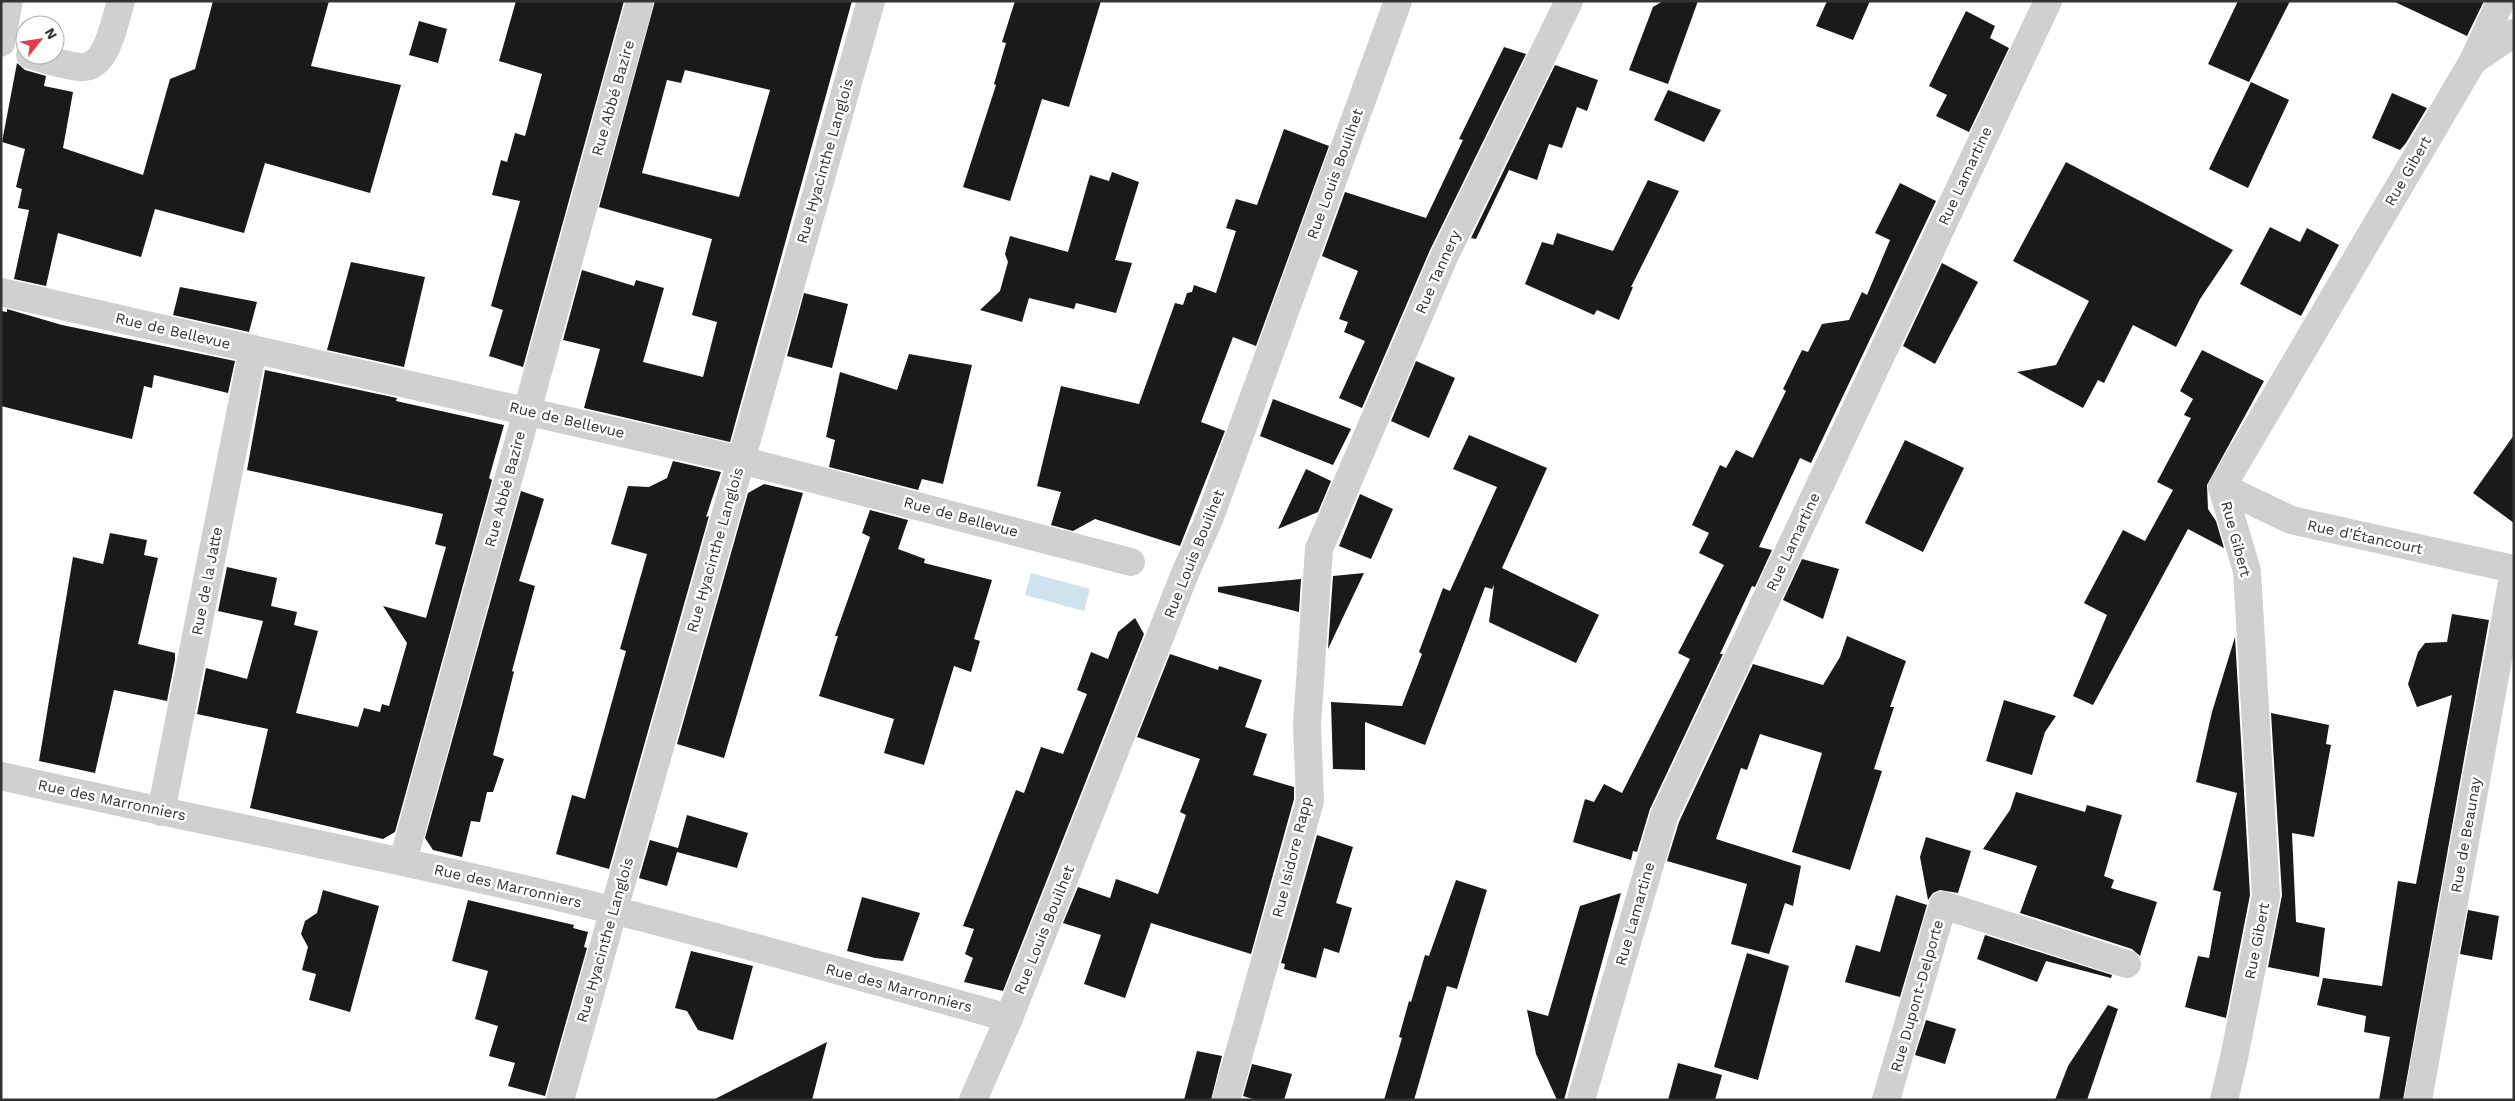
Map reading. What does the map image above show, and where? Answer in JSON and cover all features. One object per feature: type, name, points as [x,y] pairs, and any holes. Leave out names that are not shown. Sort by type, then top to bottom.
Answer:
[{"type":"street","points":[[1,43],[9,1]]},
{"type":"street","points":[[65,63],[80,67],[95,62],[105,53],[120,1]]},
{"type":"street","name":"Rue Abbé Bazire","points":[[403,861],[640,1]]},
{"type":"street","name":"Rue Hyacinthe Langlois","points":[[560,1100],[871,1]]},
{"type":"street","name":"Rue Louis Bouilhet","points":[[972,1100],[1009,1018],[1186,571],[1210,517],[1398,1]]},
{"type":"street","name":"Rue Tannery","points":[[1319,549],[1444,257],[1569,1]]},
{"type":"street","name":"Rue Lamartine","points":[[1582,1100],[1664,816],[2048,1]]},
{"type":"street","points":[[2473,61],[2501,1]]},
{"type":"street","name":"Rue Gibert","points":[[2224,1100],[2266,896],[2247,572],[2222,487],[2473,61],[2514,33]]},
{"type":"street","points":[[1,48],[15,52]]},
{"type":"street","name":"Rue de Bellevue","points":[[1,292],[741,460],[1130,562]]},
{"type":"street","name":"Rue de la Jatte","points":[[160,812],[253,349]]},
{"type":"street","name":"Rue d'Étancourt","points":[[2222,487],[2291,520],[2514,570]]},
{"type":"street","name":"Rue Isidore Rapp","points":[[1226,1100],[1310,801],[1307,725],[1319,549]]},
{"type":"street","name":"Rue de Beaunay","points":[[2418,1100],[2514,570]]},
{"type":"street","name":"Rue des Marronniers","points":[[1,776],[160,812],[403,861],[613,910],[1009,1018]]},
{"type":"street","name":"Rue Dupont-Delporte","points":[[1886,1100],[1943,905],[2127,964]]},
{"type":"water","points":[[1031,573],[1090,589],[1084,611],[1025,595]]},
{"type":"building","points":[[213,1],[329,1],[311,66],[401,85],[370,193],[265,163],[244,233],[155,209],[141,257],[58,233],[46,286],[14,279],[29,210],[18,208],[22,189],[16,187],[25,149],[2,142],[17,65],[25,70],[46,76],[44,86],[73,92],[63,148],[143,175],[170,79],[195,69]]},
{"type":"building","points":[[516,1],[624,1],[523,367],[489,356],[503,310],[491,306],[520,201],[492,195],[501,160],[507,162],[515,133],[525,136],[542,74],[499,61]]},
{"type":"building","points":[[655,1],[852,1],[730,442],[584,408],[600,349],[563,340],[582,270],[634,286],[636,280],[664,288],[643,362],[703,377],[717,322],[692,315],[712,239],[599,207]],"holes":[[[685,70],[770,90],[739,197],[642,173],[667,80],[681,83]]]},
{"type":"building","points":[[1015,1],[1101,1],[1069,107],[1042,99],[1010,201],[963,187],[996,85],[994,84],[1006,43],[1002,42]]},
{"type":"building","points":[[1663,1],[1698,1],[1668,84],[1629,70],[1653,7]]},
{"type":"building","points":[[1827,1],[1870,1],[1853,40],[1816,26]]},
{"type":"building","points":[[2238,1],[2290,1],[2249,82],[2208,64]]},
{"type":"building","points":[[2393,1],[2484,1],[2467,36]]},
{"type":"building","points":[[1966,11],[1995,26],[1990,38],[2009,48],[1969,132],[1936,116],[1947,95],[1929,86]]},
{"type":"building","points":[[419,21],[447,29],[438,63],[409,55]]},
{"type":"building","points":[[1504,47],[1526,54],[1430,250],[1362,408],[1339,398],[1365,341],[1344,332],[1348,322],[1339,319],[1358,271],[1322,256],[1345,192],[1426,218],[1463,140],[1459,139]]},
{"type":"building","points":[[1555,65],[1598,80],[1587,111],[1577,107],[1562,148],[1549,144],[1537,180],[1509,170],[1476,239],[1471,238]]},
{"type":"building","points":[[2251,82],[2289,100],[2248,188],[2209,169]]},
{"type":"building","points":[[1668,90],[1721,110],[1704,142],[1654,120]]},
{"type":"building","points":[[2392,93],[2427,108],[2400,150],[2372,138]]},
{"type":"building","points":[[1284,129],[1329,146],[1256,346],[1233,337],[1201,422],[1225,431],[1180,546],[1095,519],[1073,531],[1051,525],[1061,492],[1037,486],[1061,386],[1139,404],[1175,303],[1183,305],[1187,293],[1192,292],[1194,285],[1216,293],[1236,231],[1226,228],[1236,199],[1257,205]]},
{"type":"building","points":[[2066,162],[2233,250],[2200,299],[2176,347],[2133,325],[2104,383],[2098,380],[2083,408],[2017,372],[2056,365],[2089,301],[2013,261]]},
{"type":"building","points":[[1112,172],[1139,182],[1115,260],[1132,263],[1116,313],[1076,303],[1074,309],[1029,298],[1022,322],[980,310],[1000,291],[1008,262],[1005,254],[1010,236],[1068,252],[1090,175],[1109,181]]},
{"type":"building","points":[[1648,180],[1679,191],[1631,287],[1633,287],[1619,320],[1597,310],[1594,315],[1525,284],[1542,242],[1553,245],[1557,233],[1613,251]]},
{"type":"building","points":[[1900,183],[1936,201],[1811,463],[1800,458],[1759,547],[1772,550],[1755,587],[1752,586],[1720,654],[1723,654],[1650,809],[1637,852],[1633,851],[1631,860],[1573,842],[1585,799],[1594,802],[1604,784],[1622,793],[1690,659],[1678,653],[1724,565],[1699,553],[1709,533],[1692,525],[1720,465],[1726,468],[1736,450],[1753,458],[1786,391],[1783,389],[1802,350],[1808,352],[1822,324],[1849,320],[1862,292],[1867,295],[1890,240],[1875,233]]},
{"type":"building","points":[[2270,227],[2300,242],[2307,228],[2339,245],[2301,316],[2240,284]]},
{"type":"building","points":[[351,262],[425,277],[404,367],[327,350]]},
{"type":"building","points":[[1942,263],[1978,282],[1935,364],[1903,346]]},
{"type":"building","points":[[180,287],[257,302],[249,332],[173,315]]},
{"type":"building","points":[[804,293],[848,304],[832,368],[787,356]]},
{"type":"building","points":[[7,309],[62,325],[235,361],[228,393],[154,375],[152,388],[144,386],[132,439],[1,406],[1,311],[7,312]]},
{"type":"building","points":[[2202,350],[2264,381],[2207,485],[2208,509],[2216,521],[2224,548],[2188,529],[2093,705],[2073,696],[2107,615],[2084,603],[2123,530],[2145,541],[2173,490],[2157,482],[2191,418],[2184,415],[2193,399],[2180,391]]},
{"type":"building","points":[[909,354],[972,365],[943,484],[922,479],[918,490],[829,467],[835,440],[826,437],[840,372],[897,390]]},
{"type":"building","points":[[1416,361],[1455,378],[1429,438],[1391,421]]},
{"type":"building","points":[[265,370],[397,398],[396,401],[504,425],[489,478],[492,480],[395,832],[383,839],[250,808],[268,729],[197,714],[206,668],[247,679],[263,621],[218,611],[227,567],[277,578],[271,606],[297,612],[294,625],[318,631],[296,713],[358,727],[364,708],[380,712],[382,704],[389,706],[407,643],[383,606],[426,618],[446,547],[435,544],[443,514],[247,470]]},
{"type":"building","points":[[1273,399],[1351,429],[1333,465],[1260,436]]},
{"type":"building","points":[[1469,435],[1547,468],[1502,568],[1599,615],[1576,663],[1489,622],[1494,585],[1492,589],[1485,587],[1425,745],[1365,722],[1365,770],[1333,769],[1331,702],[1402,706],[1422,654],[1419,652],[1443,588],[1450,591],[1497,487],[1453,469]]},
{"type":"building","points":[[2514,435],[2514,523],[2473,493]]},
{"type":"building","points":[[1905,440],[1964,468],[1923,552],[1865,523]]},
{"type":"building","points":[[673,461],[721,472],[706,517],[709,516],[609,869],[556,854],[572,795],[585,799],[626,651],[620,649],[647,554],[611,544],[628,486],[649,487],[667,478]]},
{"type":"building","points":[[1306,469],[1331,481],[1318,512],[1278,529]]},
{"type":"building","points":[[764,484],[803,493],[724,758],[677,744],[748,493]]},
{"type":"building","points":[[521,491],[544,499],[519,581],[535,586],[512,671],[514,672],[493,755],[504,759],[493,792],[487,792],[480,822],[471,821],[462,857],[433,850],[425,838]]},
{"type":"building","points":[[1360,494],[1393,509],[1371,559],[1339,546]]},
{"type":"building","points":[[870,510],[908,520],[898,549],[925,559],[924,563],[992,580],[974,639],[980,641],[971,672],[954,666],[924,765],[884,753],[894,719],[819,696],[838,636],[835,636],[870,537],[862,533]]},
{"type":"building","points":[[110,533],[147,540],[144,555],[158,558],[138,644],[175,653],[175,660],[167,701],[114,690],[95,773],[39,761],[73,557],[103,564]]},
{"type":"building","points":[[1802,559],[1839,569],[1823,619],[1783,600]]},
{"type":"building","points":[[1364,573],[1328,649],[1333,576]]},
{"type":"building","points":[[1301,579],[1299,612],[1218,592],[1218,587]]},
{"type":"building","points":[[2452,614],[2489,620],[2403,1100],[2379,1100],[2390,1037],[2364,1032],[2366,1016],[2317,1005],[2323,978],[2382,986],[2398,881],[2416,884],[2452,695],[2417,707],[2408,684],[2418,652],[2425,643],[2447,642]]},
{"type":"building","points":[[1135,618],[1144,634],[1003,991],[964,982],[973,958],[965,954],[974,929],[963,926],[1016,790],[1024,793],[1041,747],[1063,754],[1087,694],[1077,690],[1091,652],[1108,659],[1118,632]]},
{"type":"building","points":[[1847,636],[1906,661],[1890,707],[1894,707],[1874,769],[1882,771],[1850,870],[1792,852],[1822,753],[1760,734],[1747,770],[1741,768],[1716,839],[1801,866],[1793,906],[1785,903],[1769,954],[1731,944],[1747,884],[1667,861],[1679,822],[1753,664],[1823,685],[1840,657]]},
{"type":"building","points":[[2235,637],[2250,895],[2226,1018],[2185,1007],[2198,956],[2209,958],[2221,892],[2213,890],[2237,793],[2196,782],[2212,712]]},
{"type":"building","points":[[1170,654],[1218,670],[1219,666],[1262,680],[1245,727],[1267,734],[1253,775],[1294,787],[1294,799],[1251,954],[1151,923],[1125,998],[1084,984],[1101,935],[1063,923],[1078,887],[1110,898],[1116,879],[1158,894],[1186,815],[1180,812],[1200,759],[1137,737]]},
{"type":"building","points":[[2004,700],[2056,716],[2045,732],[2032,775],[1986,761]]},
{"type":"building","points":[[2271,713],[2329,725],[2326,744],[2331,745],[2314,837],[2292,833],[2296,922],[2325,928],[2319,977],[2268,967],[2282,895]]},
{"type":"building","points":[[2016,792],[2085,812],[2087,805],[2122,815],[2104,876],[2114,880],[2111,888],[2157,902],[2140,956],[2132,949],[2020,913],[2037,866],[1983,849],[2010,810]]},
{"type":"building","points":[[687,815],[748,833],[737,868],[677,852],[667,886],[639,878],[650,840],[678,848]]},
{"type":"building","points":[[1317,835],[1353,847],[1336,903],[1352,908],[1339,953],[1324,948],[1316,978],[1284,969],[1285,964],[1281,963]]},
{"type":"building","points":[[1926,837],[1971,851],[1958,893],[1940,890],[1933,893],[1928,900],[1920,857]]},
{"type":"building","points":[[1456,880],[1487,890],[1457,989],[1447,986],[1414,1100],[1384,1100],[1402,1038],[1399,1037],[1409,1001],[1411,1002],[1425,955],[1429,956]]},
{"type":"building","points":[[323,890],[379,906],[350,1012],[309,1000],[316,974],[302,970],[308,947],[301,934],[305,921],[317,913]]},
{"type":"building","points":[[1621,893],[1564,1100],[1557,1100],[1536,1054],[1527,1010],[1548,1016],[1580,906]]},
{"type":"building","points":[[1896,895],[1927,905],[1900,997],[1845,982],[1856,945],[1880,952]]},
{"type":"building","points":[[862,897],[920,913],[903,961],[875,958],[847,951]]},
{"type":"building","points":[[468,900],[574,925],[573,928],[588,932],[584,947],[587,948],[545,1096],[508,1086],[515,1063],[489,1056],[498,1026],[475,1019],[488,971],[452,961]]},
{"type":"building","points":[[2468,910],[2499,916],[2492,960],[2460,954]]},
{"type":"building","points":[[1985,935],[2112,975],[2111,978],[2046,961],[2037,982],[1977,959]]},
{"type":"building","points":[[691,951],[753,966],[733,1040],[698,1030],[687,1011],[675,1008]]},
{"type":"building","points":[[1747,953],[1789,966],[1758,1080],[1714,1067]]},
{"type":"building","points":[[2108,1005],[2118,1009],[2087,1100],[2055,1100],[2068,1066]]},
{"type":"building","points":[[1926,1020],[1956,1029],[1945,1064],[1915,1055]]},
{"type":"building","points":[[827,1042],[812,1100],[713,1100]]},
{"type":"building","points":[[1197,1051],[1222,1056],[1211,1100],[1184,1100]]},
{"type":"building","points":[[1678,1063],[1722,1075],[1715,1100],[1668,1100]]},
{"type":"building","points":[[1252,1064],[1292,1074],[1284,1100],[1256,1100],[1243,1096]]}]
